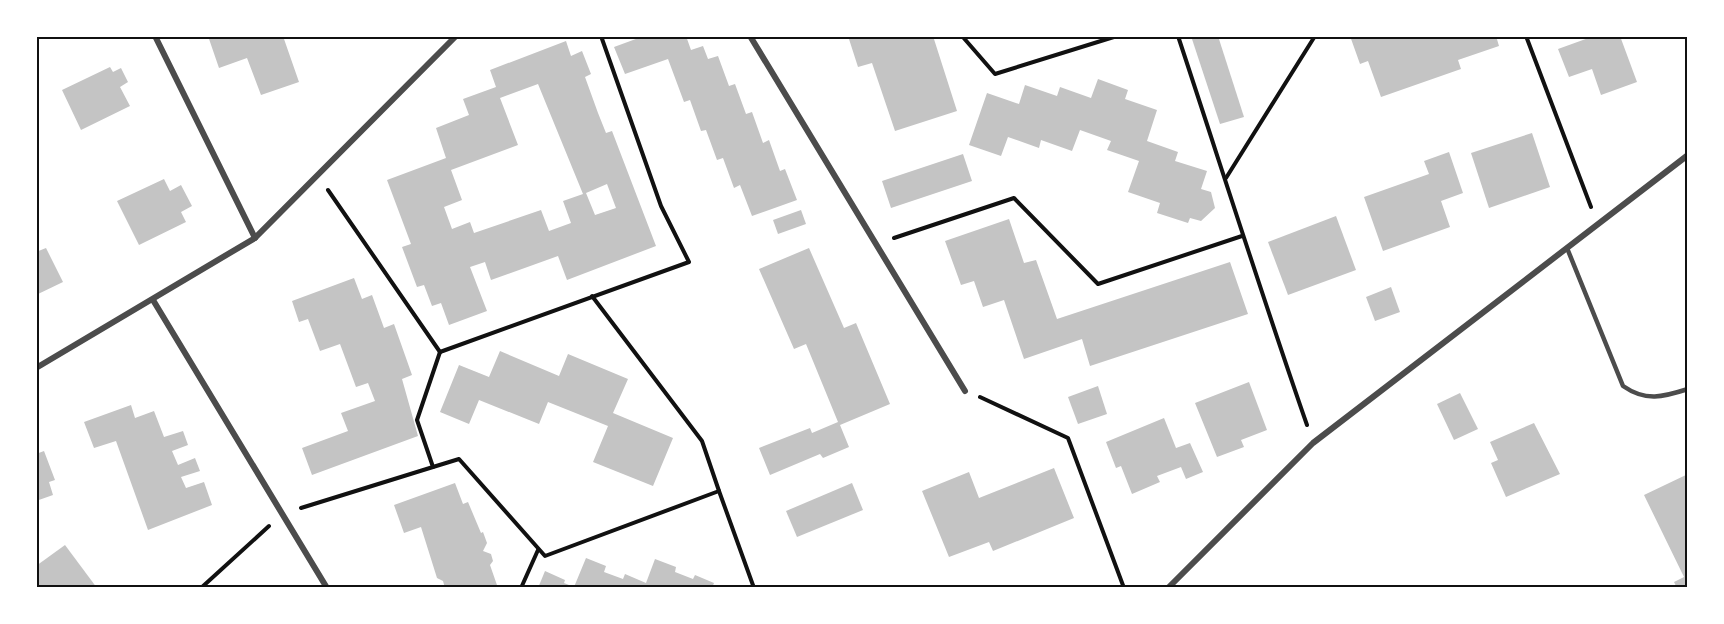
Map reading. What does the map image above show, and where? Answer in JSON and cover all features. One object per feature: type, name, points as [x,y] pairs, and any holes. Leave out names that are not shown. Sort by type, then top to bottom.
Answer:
[{"type":"street","points":[[155,36],[255,237]]},
{"type":"street","points":[[36,368],[255,237],[456,36]]},
{"type":"street","points":[[750,36],[965,391]]},
{"type":"street","points":[[1168,588],[1313,443],[1688,155]]},
{"type":"street","points":[[153,300],[284,513],[327,588]]},
{"type":"lane","points":[[1567,248],[1623,386],[1636,395],[1658,399],[1688,389]]},
{"type":"path","points":[[440,352],[689,262],[661,206],[601,36]]},
{"type":"path","points":[[962,36],[995,74],[1117,36]]},
{"type":"path","points":[[1178,36],[1226,178],[1242,236],[1313,443]]},
{"type":"path","points":[[1226,178],[1315,36]]},
{"type":"path","points":[[1526,36],[1598,224]]},
{"type":"path","points":[[318,175],[440,352]]},
{"type":"path","points":[[876,244],[1014,198],[1098,284],[1242,236]]},
{"type":"path","points":[[592,296],[702,441],[754,588]]},
{"type":"path","points":[[433,467],[417,420],[440,352]]},
{"type":"path","points":[[965,391],[1068,438],[1124,588]]},
{"type":"path","points":[[201,588],[284,513],[459,459],[545,556],[719,491]]},
{"type":"path","points":[[521,588],[538,550]]},
{"type":"building","points":[[208,36],[290,36],[284,39],[299,82],[261,95],[247,58],[219,68]]},
{"type":"building","points":[[644,36],[686,36],[691,50],[703,46],[708,59],[718,56],[729,86],[735,84],[746,114],[752,112],[763,143],[769,140],[780,171],[785,169],[797,200],[752,216],[740,185],[734,188],[723,158],[717,160],[706,130],[701,131],[690,100],[684,102],[668,59],[625,74],[614,47]]},
{"type":"building","points":[[848,36],[933,36],[957,111],[895,131],[872,63],[858,67]]},
{"type":"building","points":[[1191,36],[1218,36],[1244,117],[1220,124]]},
{"type":"building","points":[[1350,36],[1496,36],[1499,46],[1458,60],[1461,69],[1381,97],[1368,61],[1360,64]]},
{"type":"building","points":[[1594,36],[1620,36],[1637,82],[1601,95],[1592,69],[1569,77],[1558,49]]},
{"type":"building","points":[[566,41],[571,56],[582,51],[591,74],[585,77],[598,113],[606,133],[612,131],[656,246],[567,280],[558,256],[491,280],[485,262],[470,267],[487,311],[449,325],[441,303],[432,306],[424,285],[417,287],[402,247],[411,244],[387,180],[446,158],[436,128],[469,115],[463,99],[496,87],[490,70]],"holes":[[[538,84],[583,194],[563,201],[571,223],[549,231],[541,210],[474,233],[470,222],[452,229],[444,207],[462,200],[451,170],[518,145],[500,98]],[[607,184],[616,208],[595,215],[586,193]]]},
{"type":"building","points":[[110,67],[113,72],[121,68],[128,82],[120,87],[130,106],[81,130],[62,90]]},
{"type":"building","points":[[1098,79],[1128,90],[1125,99],[1157,110],[1147,141],[1178,152],[1175,161],[1207,171],[1201,189],[1211,192],[1215,208],[1201,221],[1190,218],[1188,223],[1157,213],[1160,203],[1128,192],[1139,161],[1107,150],[1111,141],[1080,130],[1072,151],[1041,140],[1039,148],[1008,137],[1001,156],[969,145],[987,93],[1019,104],[1025,85],[1057,96],[1060,87],[1091,98]]},
{"type":"building","points":[[1532,133],[1550,187],[1489,208],[1471,153]]},
{"type":"building","points":[[1449,152],[1463,193],[1441,201],[1450,227],[1383,251],[1364,197],[1429,174],[1424,161]]},
{"type":"building","points":[[963,154],[972,181],[891,208],[882,181]]},
{"type":"building","points":[[164,179],[170,191],[181,185],[192,206],[181,212],[186,222],[139,245],[117,201]]},
{"type":"building","points":[[801,210],[806,224],[778,234],[773,220]]},
{"type":"building","points":[[1336,216],[1356,270],[1288,295],[1268,242]]},
{"type":"building","points":[[1009,219],[1024,263],[1036,260],[1057,319],[1230,262],[1248,314],[1090,366],[1082,339],[1024,359],[1004,300],[983,307],[974,281],[961,285],[945,241]]},
{"type":"building","points":[[46,248],[63,282],[36,295],[36,252]]},
{"type":"building","points":[[809,248],[844,328],[856,323],[890,404],[840,425],[849,447],[823,458],[820,454],[770,475],[759,448],[810,428],[812,433],[838,422],[806,344],[794,349],[759,269]]},
{"type":"building","points":[[354,278],[362,299],[372,295],[384,328],[394,324],[412,375],[402,379],[418,436],[312,475],[302,448],[348,431],[341,413],[375,401],[368,383],[356,387],[340,344],[320,351],[308,319],[299,322],[292,301]]},
{"type":"building","points":[[1391,287],[1400,312],[1375,321],[1366,297]]},
{"type":"building","points":[[500,351],[559,376],[568,354],[628,379],[613,413],[673,438],[653,486],[593,462],[608,426],[548,402],[539,424],[479,400],[469,424],[440,412],[459,365],[489,377]]},
{"type":"building","points":[[1249,382],[1267,430],[1241,440],[1244,447],[1217,457],[1195,403]]},
{"type":"building","points":[[1098,386],[1107,414],[1078,424],[1068,397]]},
{"type":"building","points":[[1460,393],[1478,429],[1454,440],[1437,404]]},
{"type":"building","points":[[131,405],[135,418],[154,411],[164,437],[183,431],[188,445],[172,451],[178,465],[195,458],[200,471],[181,477],[186,488],[204,482],[212,505],[148,530],[116,441],[94,448],[84,422]]},
{"type":"building","points":[[1164,418],[1176,448],[1190,443],[1203,472],[1186,479],[1181,467],[1157,476],[1160,482],[1132,494],[1121,466],[1116,468],[1106,442]]},
{"type":"building","points":[[1534,423],[1560,474],[1506,497],[1491,463],[1498,460],[1490,442]]},
{"type":"building","points":[[44,451],[55,480],[49,482],[53,495],[36,501],[36,454]]},
{"type":"building","points":[[1054,468],[1074,518],[993,551],[989,542],[949,557],[922,491],[969,472],[979,498]]},
{"type":"building","points":[[1688,474],[1688,588],[1677,588],[1674,582],[1684,577],[1644,495]]},
{"type":"building","points":[[455,483],[463,504],[468,502],[481,533],[483,532],[487,543],[483,551],[491,554],[493,561],[490,565],[498,588],[445,588],[443,581],[437,578],[421,527],[404,533],[394,505]]},
{"type":"building","points":[[852,483],[863,510],[797,537],[786,511]]},
{"type":"building","points":[[65,545],[97,588],[36,588],[36,566]]},
{"type":"building","points":[[586,558],[606,566],[604,572],[623,579],[625,574],[646,583],[655,559],[676,567],[675,572],[693,579],[695,575],[714,583],[712,588],[538,588],[545,571],[574,587]]}]
